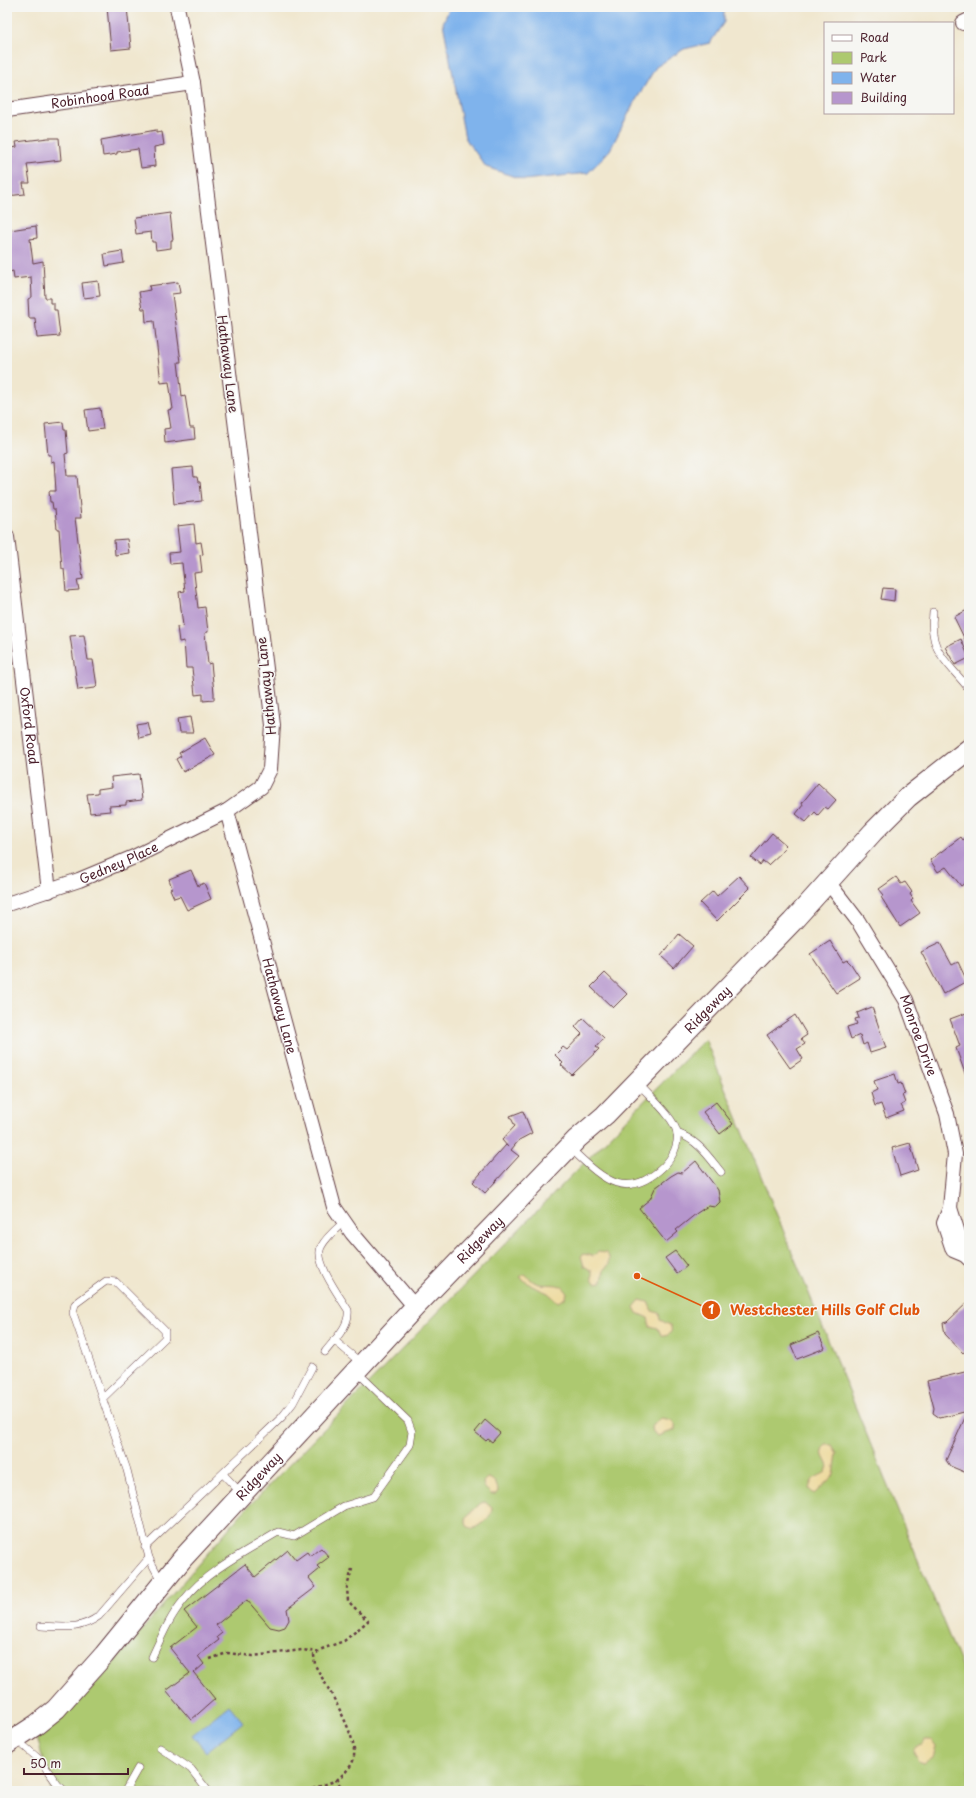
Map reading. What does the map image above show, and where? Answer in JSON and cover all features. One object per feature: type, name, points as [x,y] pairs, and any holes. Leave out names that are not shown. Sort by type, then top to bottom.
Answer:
[{"type":"street","name":"Hathaway Lane","points":[[177,7],[192,83],[273,725],[270,769],[261,787],[227,811],[334,1207],[352,1234],[415,1307]]},
{"type":"street","name":"Robinhood Road","points":[[7,110],[192,83]]},
{"type":"street","name":"Oxford Road","points":[[7,537],[49,891]]},
{"type":"street","name":"Ridgeway","points":[[11,1741],[36,1725],[56,1709],[104,1655],[162,1583],[415,1307],[569,1148],[605,1115],[792,922],[908,797],[969,749]]},
{"type":"street","name":"Gedney Place","points":[[7,904],[49,891],[134,857],[227,811]]},
{"type":"street","name":"Monroe Drive","points":[[828,882],[858,921],[906,1000],[947,1114],[955,1154],[950,1208],[967,1257]]},
{"type":"lane","points":[[933,612],[931,629],[934,643],[944,660],[969,689]]},
{"type":"lane","points":[[569,1148],[608,1181],[623,1186],[635,1184],[655,1175],[668,1162],[676,1149],[677,1133],[672,1122],[636,1082]]},
{"type":"lane","points":[[677,1133],[688,1136],[701,1146],[721,1172]]},
{"type":"lane","points":[[325,1352],[346,1325],[349,1316],[348,1310],[322,1265],[319,1254],[321,1247],[328,1237],[344,1222]]},
{"type":"lane","points":[[102,1398],[165,1338],[166,1335],[165,1331],[116,1282],[106,1280],[75,1304],[73,1313],[102,1398],[127,1470],[145,1547],[162,1583]]},
{"type":"lane","points":[[152,1657],[166,1626],[183,1601],[211,1574],[278,1532],[294,1536],[344,1506],[373,1497],[410,1445],[412,1432],[408,1422],[334,1340]]},
{"type":"lane","points":[[145,1547],[282,1417],[293,1403],[312,1367]]},
{"type":"lane","points":[[222,1474],[242,1494]]},
{"type":"lane","points":[[41,1626],[76,1627],[89,1623],[99,1616],[149,1558]]},
{"type":"lane","points":[[11,1741],[40,1760],[58,1786],[65,1791]]},
{"type":"lane","points":[[160,1748],[191,1770],[208,1791]]},
{"type":"lane","points":[[125,1791],[138,1768]]},
{"type":"path","points":[[307,1791],[337,1780],[349,1768],[353,1760],[354,1746],[351,1734],[315,1665],[314,1655],[344,1641],[368,1621],[348,1601],[347,1587],[352,1569]]},
{"type":"path","points":[[210,1659],[227,1653],[253,1656],[302,1650],[319,1652]]},
{"type":"path","points":[[337,1780],[343,1791]]},
{"type":"green space","points":[[705,1039],[969,1685],[969,1791],[51,1791],[37,1737],[88,1693],[242,1513]]},
{"type":"sand","points":[[598,1252],[606,1253],[609,1257],[609,1265],[604,1269],[602,1282],[596,1283],[592,1280],[592,1271],[584,1266],[581,1256],[584,1254],[593,1256]]},
{"type":"sand","points":[[525,1274],[536,1283],[558,1285],[565,1289],[567,1293],[565,1298],[558,1302],[548,1293],[532,1286],[520,1277]]},
{"type":"sand","points":[[640,1300],[648,1302],[652,1311],[659,1313],[660,1320],[670,1325],[671,1331],[669,1334],[665,1336],[661,1335],[658,1328],[650,1326],[648,1318],[637,1313],[634,1307]]},
{"type":"sand","points":[[662,1418],[671,1420],[675,1424],[675,1430],[658,1436],[653,1432],[652,1427]]},
{"type":"sand","points":[[826,1445],[832,1445],[837,1453],[834,1475],[814,1494],[809,1489],[812,1481],[826,1472],[828,1466],[823,1456],[822,1449]]},
{"type":"sand","points":[[487,1478],[492,1479],[496,1484],[498,1491],[496,1494],[491,1494],[484,1487],[483,1482]]},
{"type":"sand","points":[[485,1502],[492,1508],[492,1512],[488,1518],[473,1529],[467,1526],[465,1518],[481,1503]]},
{"type":"sand","points":[[925,1740],[931,1740],[936,1747],[933,1757],[924,1763],[918,1761],[913,1751],[916,1747],[923,1745]]},
{"type":"water","points":[[450,7],[724,7],[724,22],[710,43],[684,49],[656,67],[633,105],[610,150],[588,173],[524,180],[486,167],[465,138],[443,23]]},
{"type":"water","points":[[229,1705],[243,1722],[206,1752],[192,1735]]},
{"type":"building","points":[[107,7],[127,7],[131,48],[111,50]]},
{"type":"building","points":[[156,130],[156,133],[162,132],[164,145],[154,147],[155,166],[141,168],[138,149],[103,156],[101,140]]},
{"type":"building","points":[[59,138],[61,160],[27,164],[30,183],[23,183],[25,194],[7,196],[7,149],[17,147],[16,142]]},
{"type":"building","points":[[170,213],[173,240],[171,240],[171,248],[156,250],[155,242],[152,242],[151,232],[136,234],[134,218]]},
{"type":"building","points":[[36,226],[37,238],[30,239],[33,263],[43,261],[45,298],[50,298],[50,303],[54,303],[54,310],[57,310],[60,336],[37,338],[35,318],[29,318],[28,299],[32,297],[31,277],[14,279],[13,271],[9,272],[7,237],[10,237],[10,230]]},
{"type":"building","points":[[122,251],[124,263],[106,266],[104,254]]},
{"type":"building","points":[[98,281],[100,296],[84,298],[82,283]]},
{"type":"building","points":[[178,282],[180,293],[172,294],[181,362],[178,362],[182,396],[185,395],[190,428],[194,428],[195,439],[165,443],[164,429],[171,428],[168,410],[173,409],[169,382],[161,383],[154,321],[146,322],[145,309],[142,309],[139,292],[150,290],[149,286]]},
{"type":"building","points":[[100,408],[103,429],[88,431],[85,410]]},
{"type":"building","points":[[63,422],[64,430],[66,430],[68,453],[65,454],[67,476],[77,476],[81,518],[75,518],[83,579],[77,580],[79,590],[66,591],[64,569],[62,569],[59,529],[57,529],[55,509],[53,509],[52,502],[50,502],[49,491],[56,491],[54,461],[51,462],[51,455],[48,455],[45,424]]},
{"type":"building","points":[[193,467],[194,477],[197,477],[198,482],[200,482],[202,501],[174,504],[171,469]]},
{"type":"building","points":[[194,524],[196,543],[201,542],[203,554],[200,555],[202,572],[194,573],[198,608],[205,607],[208,632],[205,633],[208,664],[211,663],[214,693],[214,700],[203,701],[203,694],[195,695],[192,668],[186,668],[184,641],[179,642],[177,627],[183,626],[179,592],[185,591],[182,563],[170,564],[169,553],[180,552],[177,526]]},
{"type":"building","points":[[127,539],[129,553],[115,555],[114,540]]},
{"type":"building","points":[[883,588],[895,589],[894,601],[881,599]]},
{"type":"building","points":[[969,609],[969,648],[954,617]]},
{"type":"building","points":[[84,635],[88,660],[93,660],[97,686],[95,688],[78,690],[70,636]]},
{"type":"building","points":[[961,639],[969,658],[955,665],[945,647]]},
{"type":"building","points":[[190,717],[193,733],[179,733],[177,719]]},
{"type":"building","points":[[148,722],[151,735],[139,738],[136,724]]},
{"type":"building","points":[[205,738],[215,755],[183,772],[176,759],[181,756],[179,753]]},
{"type":"building","points":[[139,774],[142,800],[126,802],[126,805],[109,806],[110,811],[90,813],[87,794],[98,793],[98,789],[112,787],[111,777]]},
{"type":"building","points":[[818,783],[836,800],[828,809],[825,807],[818,815],[815,812],[806,822],[796,814],[803,805],[802,803]]},
{"type":"building","points":[[772,833],[786,845],[783,848],[785,849],[768,865],[763,861],[760,865],[751,858]]},
{"type":"building","points":[[969,835],[969,880],[961,886],[946,867],[938,872],[930,860],[961,837],[963,840]]},
{"type":"building","points":[[191,870],[198,886],[204,883],[211,899],[187,910],[180,896],[174,898],[170,889],[172,888],[169,879]]},
{"type":"building","points":[[739,876],[750,888],[717,921],[700,903],[713,891],[717,896]]},
{"type":"building","points":[[896,877],[901,884],[905,882],[912,892],[910,894],[913,899],[911,901],[920,913],[900,927],[881,897],[884,895],[879,889]]},
{"type":"building","points":[[679,934],[693,946],[674,968],[661,956]]},
{"type":"building","points":[[830,941],[843,962],[847,960],[860,978],[836,993],[810,954]]},
{"type":"building","points":[[940,943],[952,965],[958,962],[967,981],[943,994],[921,952]]},
{"type":"building","points":[[605,973],[627,994],[613,1008],[591,987]]},
{"type":"building","points":[[872,1007],[886,1048],[870,1053],[867,1043],[863,1045],[860,1035],[851,1039],[847,1027],[857,1024],[855,1019],[859,1018],[857,1013]]},
{"type":"building","points":[[969,1012],[969,1079],[967,1079],[956,1048],[960,1046],[950,1019]]},
{"type":"building","points":[[795,1015],[807,1035],[801,1039],[805,1044],[797,1049],[803,1059],[790,1068],[767,1035]]},
{"type":"building","points":[[583,1018],[604,1038],[596,1047],[599,1049],[572,1075],[561,1065],[563,1063],[555,1055],[563,1047],[567,1050],[582,1034],[575,1027]]},
{"type":"building","points":[[895,1074],[898,1084],[901,1083],[905,1094],[902,1095],[905,1103],[901,1105],[904,1111],[886,1118],[881,1104],[875,1106],[871,1093],[877,1090],[874,1081]]},
{"type":"building","points":[[716,1102],[733,1124],[720,1134],[703,1112]]},
{"type":"building","points":[[523,1111],[532,1133],[519,1140],[511,1150],[519,1156],[485,1193],[473,1182],[506,1145],[508,1147],[502,1140],[515,1126],[510,1116]]},
{"type":"building","points":[[910,1143],[918,1170],[900,1176],[892,1148]]},
{"type":"building","points":[[696,1161],[718,1190],[720,1202],[715,1207],[708,1206],[697,1213],[676,1230],[678,1232],[666,1242],[639,1208],[650,1199],[655,1188],[678,1172],[682,1173]]},
{"type":"building","points":[[675,1251],[687,1266],[677,1274],[665,1258]]},
{"type":"building","points":[[969,1301],[969,1348],[963,1353],[945,1334],[943,1323],[947,1322]]},
{"type":"building","points":[[818,1333],[825,1348],[797,1359],[791,1345]]},
{"type":"building","points":[[969,1371],[969,1474],[950,1466],[946,1460],[968,1411],[940,1418],[933,1413],[934,1408],[927,1381]]},
{"type":"building","points":[[485,1420],[500,1433],[492,1442],[488,1439],[486,1441],[475,1432]]},
{"type":"building","points":[[321,1548],[329,1557],[317,1566],[320,1569],[309,1578],[316,1587],[287,1609],[289,1620],[285,1627],[279,1629],[270,1627],[247,1600],[216,1625],[222,1633],[217,1637],[219,1640],[198,1656],[204,1664],[194,1673],[215,1699],[191,1720],[166,1691],[190,1673],[170,1648],[197,1627],[184,1611],[245,1564],[255,1577],[288,1550],[296,1560],[307,1552],[310,1556]]},
{"type":"place","name":"Westchester Hills Golf Club","points":[[637,1276]]}]
